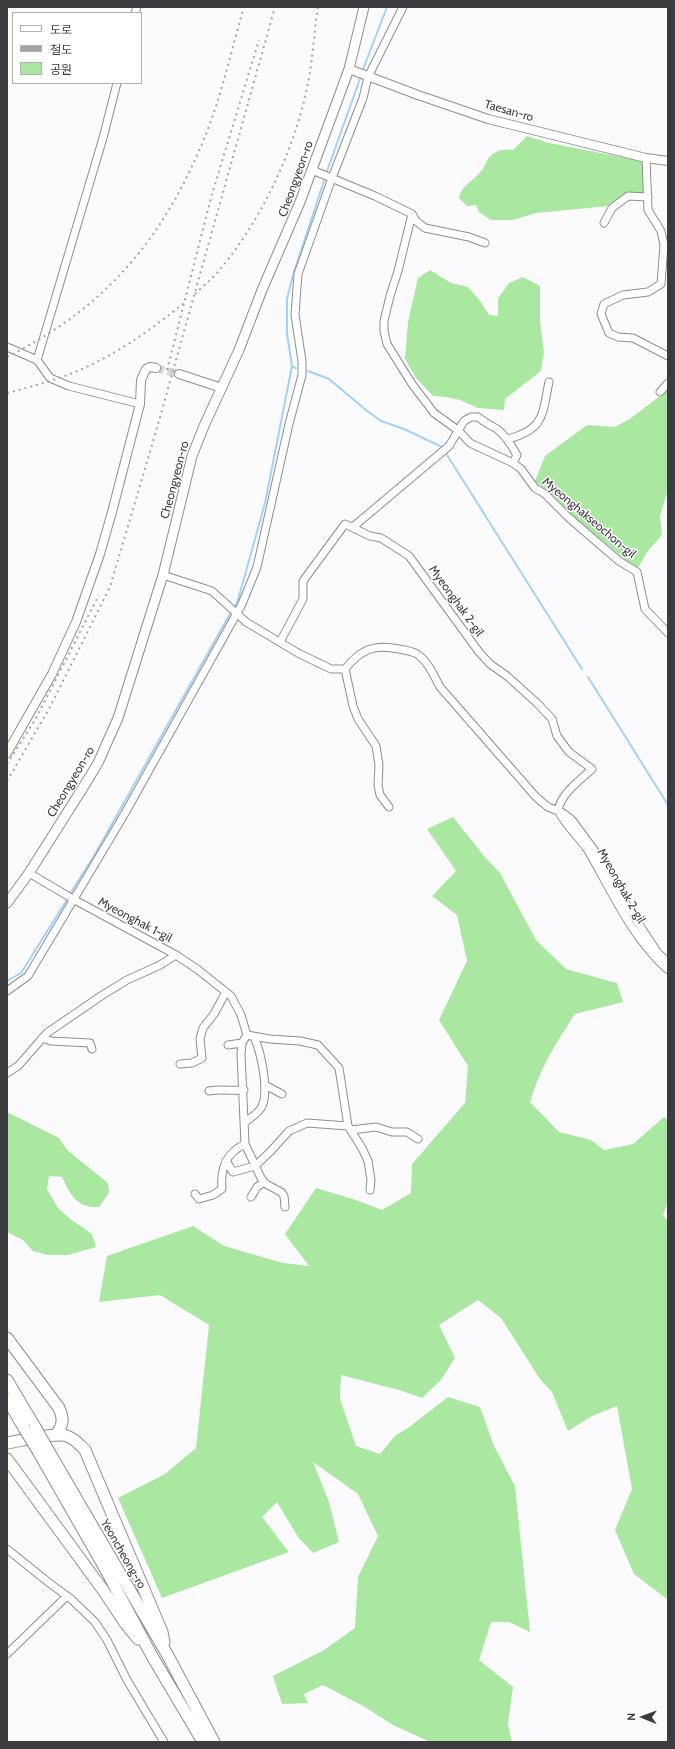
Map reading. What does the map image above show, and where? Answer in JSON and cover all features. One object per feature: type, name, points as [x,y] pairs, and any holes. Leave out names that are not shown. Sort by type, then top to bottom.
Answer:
[{"type":"highway","points":[[7,1338],[59,1408],[63,1416],[63,1422],[56,1435]]},
{"type":"highway","name":"Yeoncheong-ro","points":[[7,1380],[30,1427],[152,1656],[203,1742]]},
{"type":"highway","name":"Yeoncheong-ro","points":[[7,1399],[30,1427]]},
{"type":"highway","points":[[7,1443],[56,1435],[66,1435],[75,1440],[85,1450],[160,1625],[167,1654]]},
{"type":"highway","name":"Yeoncheong-ro","points":[[43,1450],[167,1654],[214,1742]]},
{"type":"highway","points":[[7,1460],[103,1590],[124,1623],[152,1656]]},
{"type":"main road","name":"Cheongyeon-ro","points":[[7,903],[29,873],[84,786],[110,736],[125,698],[163,575],[192,456],[239,350],[262,290],[290,229],[351,70],[364,7]]},
{"type":"street","points":[[7,991],[28,976],[72,899],[124,815],[236,612],[257,567],[289,424],[302,375],[302,361],[295,315],[298,274],[332,178],[363,98],[368,76],[403,7]]},
{"type":"street","name":"Taesan-ro","points":[[351,70],[488,119],[646,158],[668,161]]},
{"type":"street","points":[[37,360],[103,138],[117,84]]},
{"type":"street","points":[[646,158],[648,210],[661,231],[664,245],[662,284],[648,292],[623,295],[604,304],[601,314],[609,333],[618,337],[633,338],[668,356]]},
{"type":"street","points":[[312,170],[412,214],[416,221],[425,228],[469,237],[485,243]]},
{"type":"street","points":[[604,223],[612,208],[628,196],[648,197]]},
{"type":"street","name":"Myeonghakseochon-gil","points":[[412,214],[384,321],[384,331],[387,344],[419,394],[434,413],[459,431],[470,443],[513,463],[521,469],[535,488],[554,502],[569,518],[619,560],[637,572],[645,609],[668,633]]},
{"type":"street","points":[[7,347],[37,360],[50,378],[68,386],[140,404]]},
{"type":"street","points":[[7,753],[52,674],[76,622],[110,519],[140,404],[140,380],[142,374],[150,367],[156,368]]},
{"type":"street","points":[[179,374],[222,388]]},
{"type":"street","points":[[508,439],[520,436],[540,422],[549,382]]},
{"type":"street","points":[[660,392],[668,383]]},
{"type":"street","points":[[280,642],[303,599],[303,581],[345,524],[352,527],[449,446],[464,421],[470,417],[478,417],[487,425],[497,429],[508,439],[517,455],[513,463]]},
{"type":"street","name":"Myeonghak 2-gil","points":[[352,527],[370,536],[381,538],[409,556],[479,652],[490,664],[507,676],[537,703],[552,719],[557,736],[569,752],[592,769],[571,788],[562,800],[558,810]]},
{"type":"street","points":[[163,575],[212,591],[226,605],[258,630],[326,667],[332,669],[345,669],[353,706],[358,719],[376,746],[379,765],[378,785],[380,795],[389,807]]},
{"type":"street","name":"Myeonghak 2-gil","points":[[345,669],[354,657],[366,650],[376,647],[390,647],[417,654],[432,671],[440,687],[520,780],[548,807],[558,810],[572,820],[600,858],[620,895],[658,953],[668,962]]},
{"type":"street","name":"Myeonghak 2-gil","points":[[558,810],[587,850],[624,916],[657,960],[668,970]]},
{"type":"street","name":"Myeonghak 1-gil","points":[[29,873],[72,899],[176,955],[196,968],[231,996],[241,1015],[247,1035]]},
{"type":"street","points":[[7,1073],[18,1066],[48,1033],[127,980],[166,962],[176,955]]},
{"type":"street","points":[[180,1064],[192,1063],[202,1058],[200,1039],[203,1028],[214,1014],[226,992]]},
{"type":"street","points":[[285,1207],[284,1196],[281,1192],[264,1182],[245,1144],[242,1043],[247,1035],[300,1041],[318,1045],[339,1068],[350,1128],[368,1161],[371,1180],[370,1190]]},
{"type":"street","points":[[245,1122],[257,1114],[262,1107],[265,1085],[257,1043],[254,1037]]},
{"type":"street","points":[[42,1038],[51,1041],[90,1043],[92,1049]]},
{"type":"street","points":[[228,1045],[242,1043]]},
{"type":"street","points":[[265,1085],[282,1094]]},
{"type":"street","points":[[209,1090],[223,1089],[232,1092],[244,1090]]},
{"type":"street","points":[[226,1161],[233,1172],[255,1166],[289,1131],[307,1123],[350,1128],[376,1127],[392,1132],[407,1132],[418,1139]]},
{"type":"street","points":[[195,1194],[200,1199],[213,1195],[222,1189],[221,1176],[226,1161],[235,1149],[245,1144]]},
{"type":"street","points":[[251,1197],[257,1187],[264,1182]]},
{"type":"street","points":[[7,1549],[84,1610],[95,1622],[107,1640],[127,1680],[164,1742]]},
{"type":"street","points":[[7,1654],[67,1596]]},
{"type":"green space","points":[[527,136],[549,143],[642,161],[646,195],[625,193],[608,206],[536,213],[513,220],[491,220],[479,212],[476,205],[467,206],[459,198],[461,193],[465,186],[483,169],[490,156],[506,149],[513,150]]},
{"type":"green space","points":[[430,270],[451,283],[468,287],[489,315],[498,316],[498,298],[509,283],[523,277],[540,286],[540,321],[544,352],[541,371],[505,399],[504,410],[478,408],[460,400],[433,396],[416,378],[405,359],[408,322],[418,278]]},
{"type":"green space","points":[[668,390],[667,493],[660,516],[662,535],[647,552],[638,568],[627,561],[575,518],[555,497],[535,481],[545,456],[587,425],[615,427],[631,418]]},
{"type":"green space","points":[[453,817],[484,856],[500,873],[536,940],[566,969],[617,983],[623,1002],[575,1014],[543,1067],[530,1102],[559,1132],[591,1140],[604,1150],[633,1144],[664,1117],[668,1120],[668,1201],[663,1216],[668,1220],[668,1600],[634,1574],[615,1530],[632,1489],[617,1406],[592,1416],[568,1431],[552,1392],[540,1379],[501,1318],[478,1300],[439,1325],[455,1358],[441,1380],[422,1398],[399,1390],[341,1375],[340,1399],[356,1446],[380,1454],[396,1435],[408,1428],[448,1397],[480,1407],[494,1446],[515,1486],[530,1632],[509,1622],[491,1622],[479,1660],[513,1687],[508,1724],[512,1742],[430,1742],[393,1725],[363,1706],[323,1685],[304,1694],[308,1703],[282,1704],[273,1676],[324,1650],[355,1628],[358,1577],[378,1536],[358,1494],[313,1462],[329,1502],[339,1542],[313,1553],[298,1537],[277,1502],[262,1517],[289,1552],[162,1598],[118,1498],[165,1474],[196,1448],[209,1325],[160,1295],[99,1302],[107,1256],[193,1226],[224,1246],[283,1263],[309,1266],[285,1234],[316,1188],[356,1200],[382,1210],[411,1193],[412,1164],[465,1103],[468,1066],[439,1020],[467,961],[457,915],[432,896],[456,871],[427,829]]},
{"type":"green space","points":[[7,1112],[59,1138],[67,1150],[108,1183],[109,1193],[99,1207],[91,1207],[76,1200],[68,1190],[62,1177],[49,1176],[47,1189],[58,1208],[69,1218],[92,1234],[96,1247],[68,1255],[48,1255],[33,1251],[23,1240],[7,1232]]},
{"type":"waterway","points":[[362,72],[387,7]]},
{"type":"waterway","points":[[326,174],[361,76]]},
{"type":"waterway","points":[[234,608],[238,600],[265,503],[292,366],[287,334],[287,299],[293,275],[325,178]]},
{"type":"waterway","points":[[292,367],[296,368]]},
{"type":"waterway","points":[[308,371],[329,379],[381,421],[404,429],[442,447]]},
{"type":"waterway","points":[[447,455],[582,669]]},
{"type":"waterway","points":[[70,894],[94,856],[231,612]]},
{"type":"waterway","points":[[588,677],[668,805]]},
{"type":"waterway","points":[[7,981],[21,973],[68,898]]},
{"type":"tunnel","points":[[156,368],[179,374]]},
{"type":"railway","points":[[7,357],[43,337],[76,315],[105,290],[130,263],[153,234],[174,202],[192,167],[208,129],[223,84],[244,7]]},
{"type":"railway","points":[[7,781],[49,709],[110,587],[155,435],[275,7]]},
{"type":"railway","points":[[195,294],[212,279],[248,231],[262,208],[285,159],[302,108],[308,83],[318,7]]},
{"type":"railway","points":[[167,370],[212,194],[259,40]]},
{"type":"railway","points":[[7,393],[58,378],[90,366],[132,342],[184,303]]},
{"type":"railway","points":[[7,764],[35,720],[99,595]]}]
